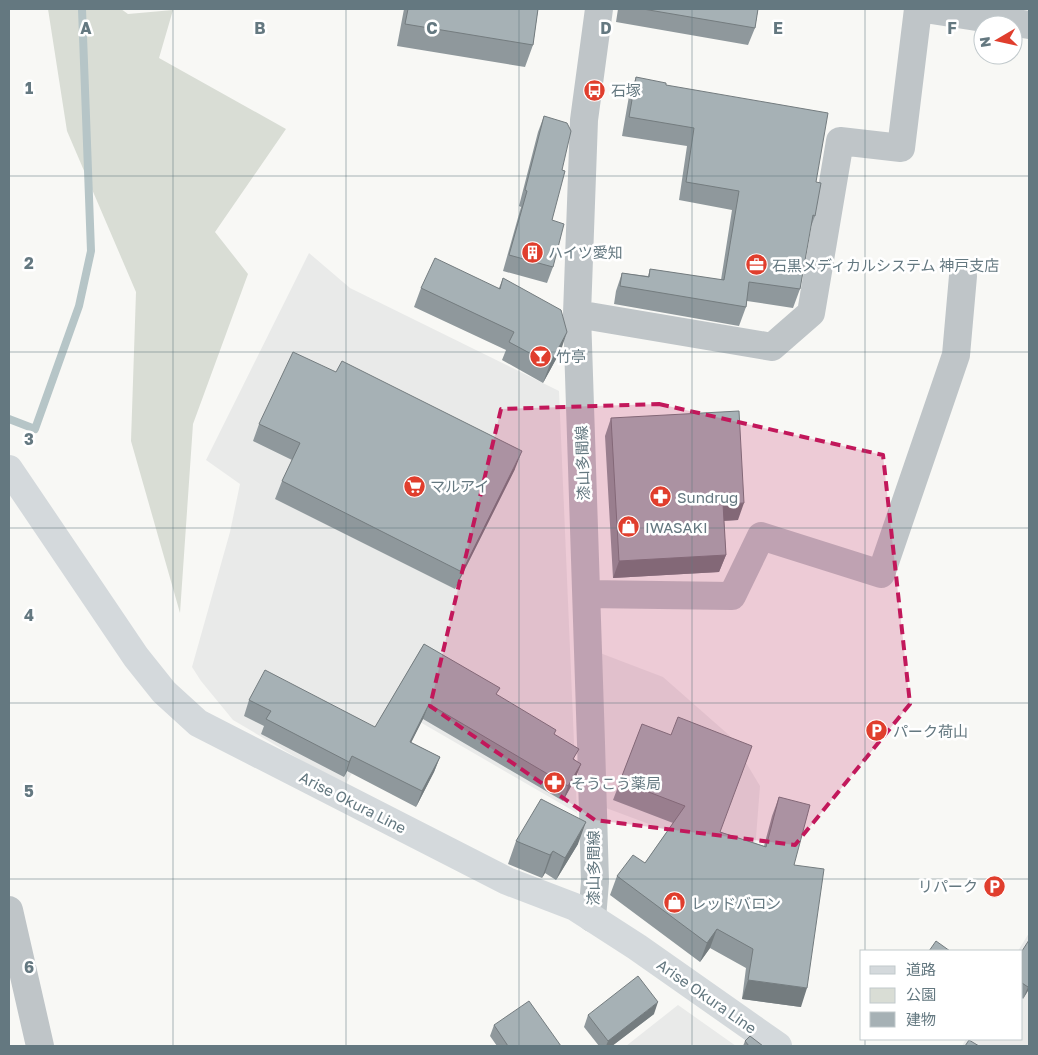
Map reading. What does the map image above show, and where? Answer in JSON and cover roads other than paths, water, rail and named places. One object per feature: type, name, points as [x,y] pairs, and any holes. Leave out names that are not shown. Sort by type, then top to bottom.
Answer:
[{"type":"main road","name":"Arise Okura Line","points":[[9,468],[136,657],[164,692],[198,723],[507,881],[575,907],[645,952],[778,1046]]},
{"type":"street","name":"漆山多聞線","points":[[592,918],[595,882],[577,314],[584,120],[599,9]]},
{"type":"street","points":[[577,314],[772,347],[812,313],[840,142],[901,148],[918,9]]},
{"type":"street","points":[[925,9],[1029,25]]},
{"type":"street","points":[[587,594],[732,596],[761,536],[881,574],[956,355],[963,276]]},
{"type":"street","points":[[9,910],[40,1046]]},
{"type":"waterway","points":[[9,419],[35,429],[79,306],[91,251],[82,9]]},
{"type":"place","name":"石塚","points":[[595,90]]},
{"type":"place","name":"ハイツ愛知","points":[[532,252]]},
{"type":"place","name":"石黒メディカルシステム 神戸支店","points":[[756,265]]},
{"type":"place","name":"竹亭","points":[[540,356]]},
{"type":"place","name":"マルアイ","points":[[414,486]]},
{"type":"place","name":"Sundrug","points":[[661,497]]},
{"type":"place","name":"IWASAKI","points":[[629,527]]},
{"type":"place","name":"パーク荷山","points":[[877,731]]},
{"type":"place","name":"そうこう薬局","points":[[555,783]]},
{"type":"place","name":"リパーク","points":[[994,886]]},
{"type":"place","name":"レッドバロン","points":[[675,903]]}]
